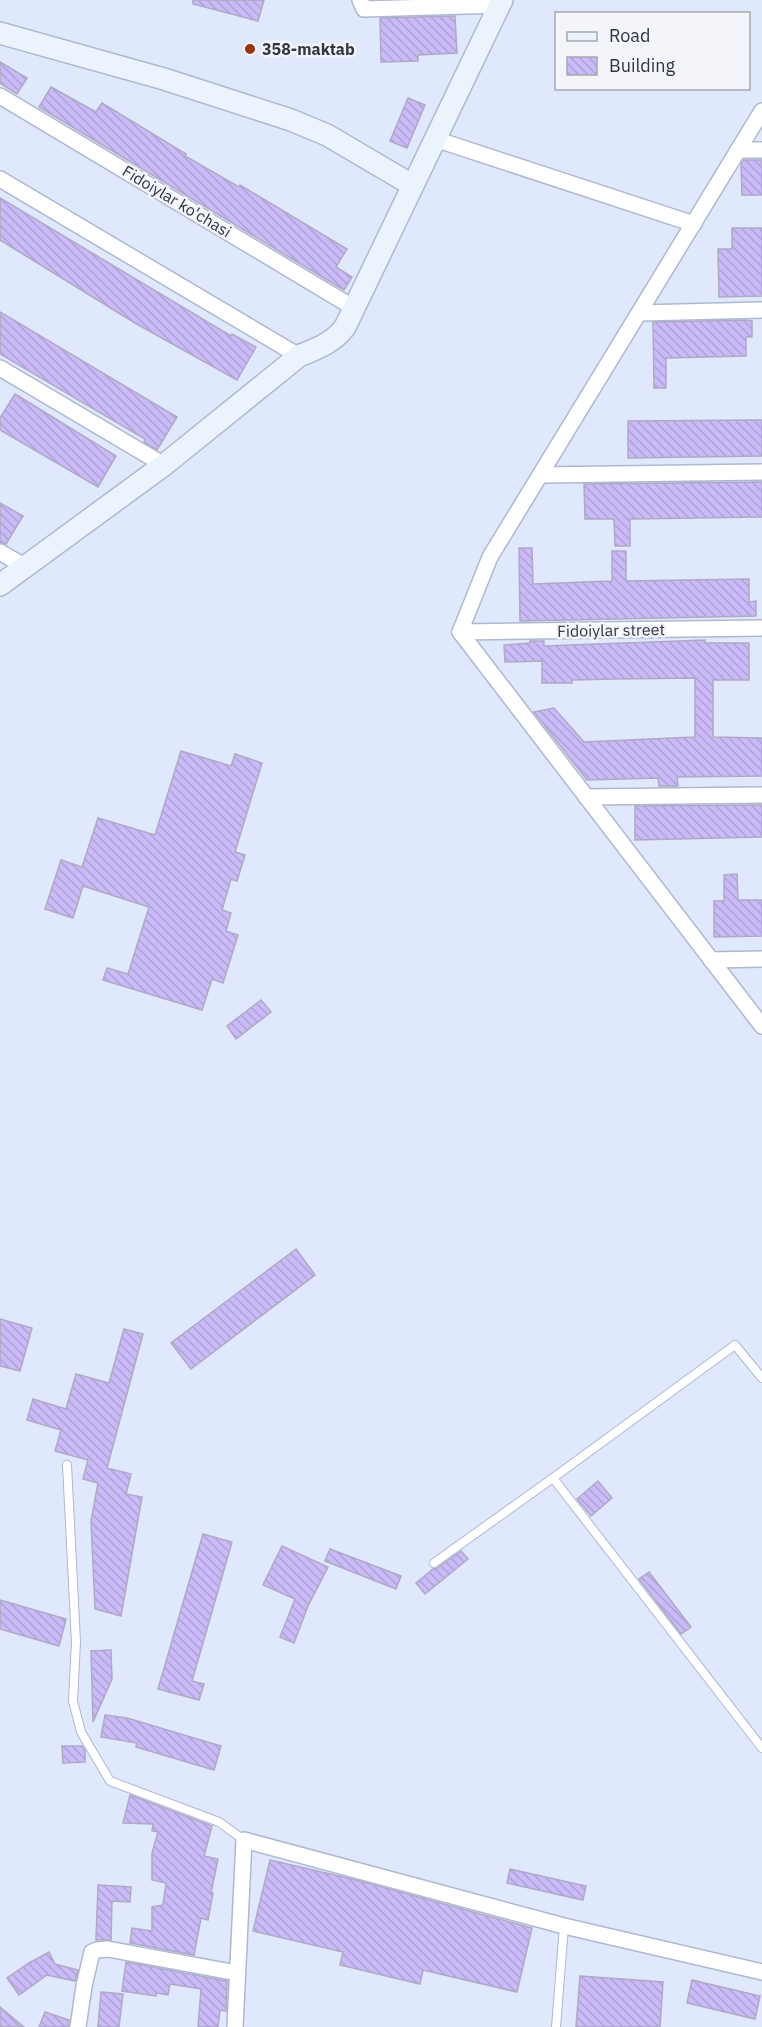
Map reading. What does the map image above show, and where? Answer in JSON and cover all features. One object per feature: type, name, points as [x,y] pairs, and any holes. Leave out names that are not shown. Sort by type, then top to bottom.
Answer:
[{"type":"street","points":[[0,585],[164,465],[299,356],[333,340],[345,327],[501,3],[364,9],[360,0]]},
{"type":"street","points":[[0,33],[164,79],[291,120],[327,135],[412,185]]},
{"type":"street","name":"Fidoiylar ko'chasi","points":[[0,96],[354,308]]},
{"type":"street","points":[[762,111],[490,557],[460,632],[762,1026]]},
{"type":"street","points":[[435,139],[694,224]]},
{"type":"street","points":[[738,150],[762,150]]},
{"type":"street","points":[[0,179],[299,356]]},
{"type":"street","points":[[640,313],[762,310]]},
{"type":"street","points":[[0,368],[164,465]]},
{"type":"street","points":[[542,475],[762,472]]},
{"type":"street","points":[[0,552],[24,567]]},
{"type":"street","name":"Fidoiylar street","points":[[460,632],[762,628]]},
{"type":"street","points":[[586,797],[762,795]]},
{"type":"street","points":[[711,960],[762,959]]},
{"type":"street","points":[[235,2027],[244,1840],[564,1926],[762,1972]]},
{"type":"street","points":[[78,2027],[92,1952],[108,1950],[237,1972]]},
{"type":"lane","points":[[434,1563],[735,1345],[762,1378]]},
{"type":"lane","points":[[67,1465],[76,1642],[73,1701],[81,1732],[110,1781],[219,1822],[244,1840]]},
{"type":"lane","points":[[553,1478],[762,1748]]},
{"type":"lane","points":[[556,2027],[564,1926]]},
{"type":"building","points":[[193,0],[264,0],[258,21],[193,4]]},
{"type":"building","points":[[455,16],[457,53],[418,55],[418,61],[381,62],[380,18]]},
{"type":"building","points":[[0,62],[27,78],[17,94],[0,83]]},
{"type":"building","points":[[51,87],[96,112],[102,103],[186,154],[185,156],[239,187],[240,185],[347,249],[336,267],[352,277],[344,290],[39,107]]},
{"type":"building","points":[[408,98],[425,105],[407,148],[390,141]]},
{"type":"building","points":[[744,160],[762,160],[762,195],[742,195],[741,164]]},
{"type":"building","points":[[0,198],[231,336],[232,334],[256,347],[237,380],[135,323],[0,240]]},
{"type":"building","points":[[732,228],[762,228],[762,296],[719,297],[718,249],[732,249]]},
{"type":"building","points":[[0,312],[177,417],[157,450],[144,442],[145,439],[0,354]]},
{"type":"building","points":[[752,321],[752,337],[746,337],[746,356],[666,358],[666,388],[654,388],[653,322]]},
{"type":"building","points":[[15,394],[116,456],[98,487],[0,430],[0,418]]},
{"type":"building","points":[[762,420],[762,456],[628,458],[628,421]]},
{"type":"building","points":[[762,482],[762,517],[630,519],[630,546],[615,546],[614,519],[585,519],[584,484]]},
{"type":"building","points":[[0,503],[23,516],[6,544],[0,542]]},
{"type":"building","points":[[519,548],[532,548],[533,584],[612,581],[612,551],[626,551],[626,581],[749,579],[749,602],[756,601],[756,616],[520,621]]},
{"type":"building","points":[[705,640],[705,643],[749,643],[749,680],[713,680],[713,737],[762,738],[762,776],[677,777],[678,786],[659,786],[658,778],[587,780],[534,712],[554,708],[584,742],[695,737],[695,678],[572,680],[572,683],[542,683],[542,661],[505,662],[504,645],[530,643],[530,641],[544,641],[544,646]]},
{"type":"building","points":[[181,751],[231,766],[235,754],[262,763],[235,852],[245,855],[237,881],[231,879],[222,910],[231,913],[226,931],[238,935],[223,983],[212,979],[202,1010],[103,980],[107,968],[128,974],[149,907],[83,886],[73,918],[45,909],[61,860],[82,867],[98,818],[155,835]]},
{"type":"building","points":[[762,805],[762,837],[635,840],[635,806]]},
{"type":"building","points":[[737,874],[738,900],[762,900],[762,936],[714,937],[714,901],[724,901],[724,875]]},
{"type":"building","points":[[261,1000],[271,1012],[236,1039],[227,1026]]},
{"type":"building","points":[[296,1249],[315,1275],[191,1369],[171,1343]]},
{"type":"building","points":[[0,1319],[32,1328],[20,1371],[0,1366]]},
{"type":"building","points":[[124,1329],[143,1334],[107,1468],[131,1474],[126,1494],[142,1497],[121,1616],[95,1609],[91,1521],[98,1483],[83,1479],[88,1460],[55,1451],[61,1430],[27,1420],[33,1399],[66,1409],[76,1374],[109,1383]]},
{"type":"building","points":[[598,1481],[612,1498],[591,1516],[577,1499]]},
{"type":"building","points":[[203,1534],[232,1542],[192,1681],[204,1684],[199,1700],[158,1689]]},
{"type":"building","points":[[282,1546],[328,1567],[308,1606],[294,1643],[280,1637],[295,1599],[263,1585]]},
{"type":"building","points":[[330,1549],[401,1576],[396,1589],[325,1561]]},
{"type":"building","points":[[461,1551],[468,1559],[425,1594],[416,1583]]},
{"type":"building","points":[[649,1572],[691,1627],[681,1634],[639,1579]]},
{"type":"building","points":[[0,1600],[66,1619],[59,1646],[0,1629]]},
{"type":"building","points":[[111,1650],[112,1679],[93,1722],[91,1651]]},
{"type":"building","points":[[105,1715],[127,1718],[221,1746],[214,1770],[136,1747],[137,1743],[101,1737]]},
{"type":"building","points":[[62,1746],[82,1746],[85,1750],[85,1762],[63,1763]]},
{"type":"building","points":[[130,1795],[212,1826],[204,1856],[218,1859],[208,1920],[201,1918],[194,1955],[130,1943],[132,1928],[152,1931],[152,1907],[163,1905],[166,1883],[152,1880],[152,1853],[158,1832],[152,1831],[153,1824],[123,1823]]},
{"type":"building","points":[[270,1860],[352,1879],[532,1928],[517,1992],[423,1970],[420,1984],[340,1965],[343,1952],[253,1931]]},
{"type":"building","points":[[510,1869],[586,1886],[583,1900],[507,1883]]},
{"type":"building","points":[[98,1885],[131,1887],[130,1902],[112,1901],[111,1940],[96,1940]]},
{"type":"building","points":[[49,1952],[55,1964],[78,1970],[75,1981],[47,1975],[19,1995],[7,1978]]},
{"type":"building","points":[[126,1962],[227,1981],[226,2011],[220,2010],[218,2027],[198,2027],[201,1989],[170,1984],[168,1995],[156,1993],[156,1996],[122,1991]]},
{"type":"building","points":[[580,1976],[663,1982],[660,2027],[576,2027]]},
{"type":"building","points":[[692,1980],[760,1996],[755,2019],[687,2003]]},
{"type":"building","points":[[101,1992],[123,1994],[119,2027],[98,2027]]},
{"type":"building","points":[[0,2007],[24,2027],[0,2027]]},
{"type":"building","points":[[45,2012],[69,2020],[68,2027],[39,2027]]},
{"type":"place","name":"358-maktab","points":[[250,49]]}]
